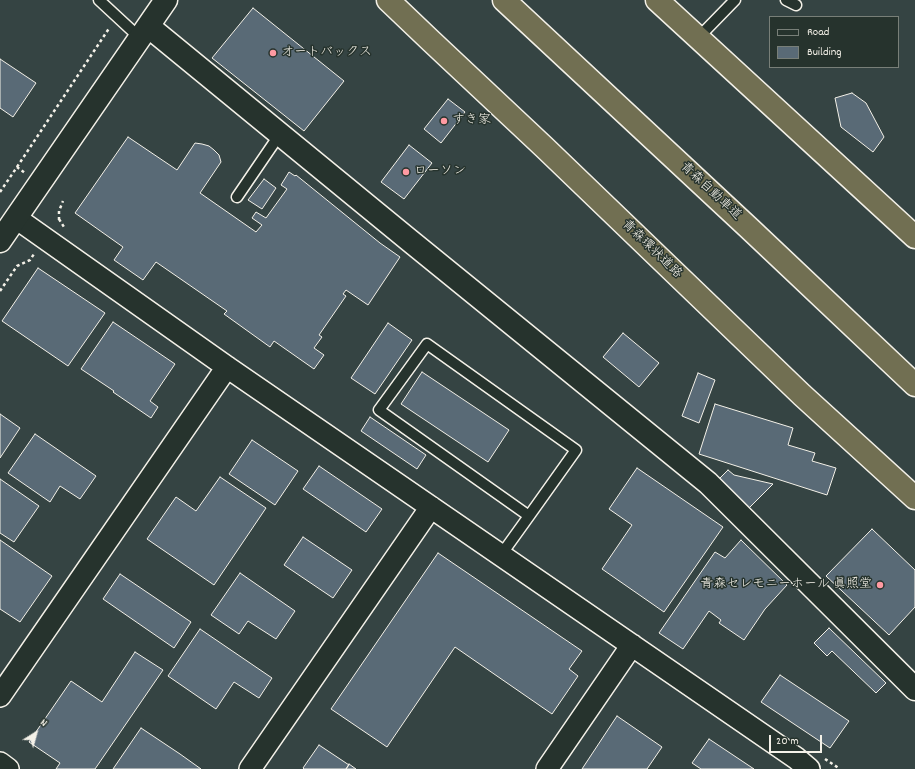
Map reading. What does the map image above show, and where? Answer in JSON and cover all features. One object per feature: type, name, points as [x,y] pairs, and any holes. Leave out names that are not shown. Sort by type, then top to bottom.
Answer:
[{"type":"highway","name":"青森環状道路","points":[[388,0],[544,147],[802,395],[915,498]]},
{"type":"highway","name":"青森自動車道","points":[[504,0],[915,385]]},
{"type":"highway","points":[[657,0],[915,237]]},
{"type":"street","points":[[0,241],[166,0]]},
{"type":"street","points":[[144,32],[280,134],[708,483],[915,688]]},
{"type":"street","points":[[16,218],[227,367],[796,758],[809,769]]},
{"type":"street","points":[[0,696],[227,367]]},
{"type":"street","points":[[250,769],[430,507]]},
{"type":"street","points":[[547,769],[632,645]]},
{"type":"street","points":[[0,763],[8,769]]},
{"type":"lane","points":[[99,0],[117,16],[144,32]]},
{"type":"lane","points":[[698,38],[735,0]]},
{"type":"lane","points":[[786,0],[796,5]]},
{"type":"lane","points":[[236,197],[280,134]]},
{"type":"lane","points":[[501,555],[529,516],[576,450],[427,344],[379,410],[529,516]]},
{"type":"path","points":[[17,167],[117,16]]},
{"type":"building","points":[[253,8],[344,81],[304,131],[212,58]]},
{"type":"building","points":[[0,59],[36,83],[13,117],[0,108]]},
{"type":"building","points":[[852,93],[866,103],[884,137],[873,152],[841,127],[835,98]]},
{"type":"building","name":"すき家","points":[[448,99],[465,112],[441,143],[424,129]]},
{"type":"building","points":[[128,137],[177,170],[195,143],[209,146],[219,155],[221,162],[200,193],[256,232],[262,225],[252,218],[256,212],[266,218],[287,189],[281,185],[289,172],[295,176],[296,175],[380,243],[400,257],[368,305],[346,290],[343,294],[346,296],[319,335],[322,337],[314,348],[324,355],[314,369],[274,341],[270,347],[224,314],[227,311],[156,262],[143,280],[114,260],[123,247],[75,213]]},
{"type":"building","name":"ローソン","points":[[409,145],[432,163],[404,199],[381,182]]},
{"type":"building","points":[[264,179],[276,188],[262,209],[248,200]]},
{"type":"building","points":[[38,268],[105,313],[68,366],[2,321]]},
{"type":"building","points":[[113,322],[175,364],[150,401],[158,407],[151,418],[81,369]]},
{"type":"building","points":[[388,323],[412,340],[375,394],[351,378]]},
{"type":"building","points":[[623,333],[659,363],[639,387],[603,357]]},
{"type":"building","points":[[422,372],[509,430],[488,462],[401,404]]},
{"type":"building","points":[[698,373],[715,380],[699,423],[682,416]]},
{"type":"building","points":[[715,404],[793,428],[788,445],[815,453],[812,461],[836,468],[827,495],[699,454]]},
{"type":"building","points":[[0,414],[20,428],[0,458]]},
{"type":"building","points":[[370,417],[426,455],[417,469],[361,431]]},
{"type":"building","points":[[35,434],[96,476],[80,499],[60,486],[50,502],[8,473]]},
{"type":"building","points":[[252,440],[298,471],[275,505],[229,474]]},
{"type":"building","points":[[319,466],[382,509],[366,532],[303,489]]},
{"type":"building","points":[[637,468],[723,527],[664,612],[602,569],[632,525],[609,509]]},
{"type":"building","points":[[728,470],[734,475],[773,484],[749,508],[719,479]]},
{"type":"building","points":[[220,477],[266,508],[214,585],[147,539],[176,497],[196,511]]},
{"type":"building","points":[[0,479],[39,506],[14,542],[0,533]]},
{"type":"building","points":[[872,529],[915,570],[915,607],[889,635],[826,576]]},
{"type":"building","points":[[303,537],[352,570],[333,598],[284,565]]},
{"type":"building","points":[[0,540],[52,576],[20,622],[0,609]]},
{"type":"building","points":[[741,540],[787,585],[765,609],[744,640],[719,623],[721,620],[709,611],[683,649],[659,633],[715,552],[725,558]]},
{"type":"building","points":[[438,553],[582,651],[569,669],[578,676],[552,714],[455,647],[387,747],[331,709]]},
{"type":"building","points":[[240,573],[295,611],[276,639],[248,621],[239,634],[211,615]]},
{"type":"building","points":[[120,574],[191,622],[174,648],[103,599]]},
{"type":"building","points":[[829,628],[886,683],[876,693],[832,651],[827,656],[814,643]]},
{"type":"building","points":[[200,629],[272,678],[259,698],[234,682],[216,709],[168,676]]},
{"type":"building","points":[[135,652],[163,670],[95,769],[56,769],[60,763],[29,742],[71,681],[102,702]]},
{"type":"building","points":[[780,675],[849,721],[830,748],[761,702]]},
{"type":"building","points":[[617,716],[662,747],[647,769],[582,769]]},
{"type":"building","points":[[141,728],[180,754],[201,769],[113,769]]},
{"type":"building","points":[[709,739],[754,769],[701,769],[692,763]]},
{"type":"building","points":[[319,745],[349,765],[346,769],[304,769],[303,768]]},
{"type":"building","points":[[349,764],[356,769],[346,769]]},
{"type":"place","name":"オートバックス","points":[[273,53]]},
{"type":"place","name":"すき家","points":[[444,121]]},
{"type":"place","name":"ローソン","points":[[406,172]]},
{"type":"place","name":"青森セレモニーホール 眞照堂","points":[[880,585]]}]
